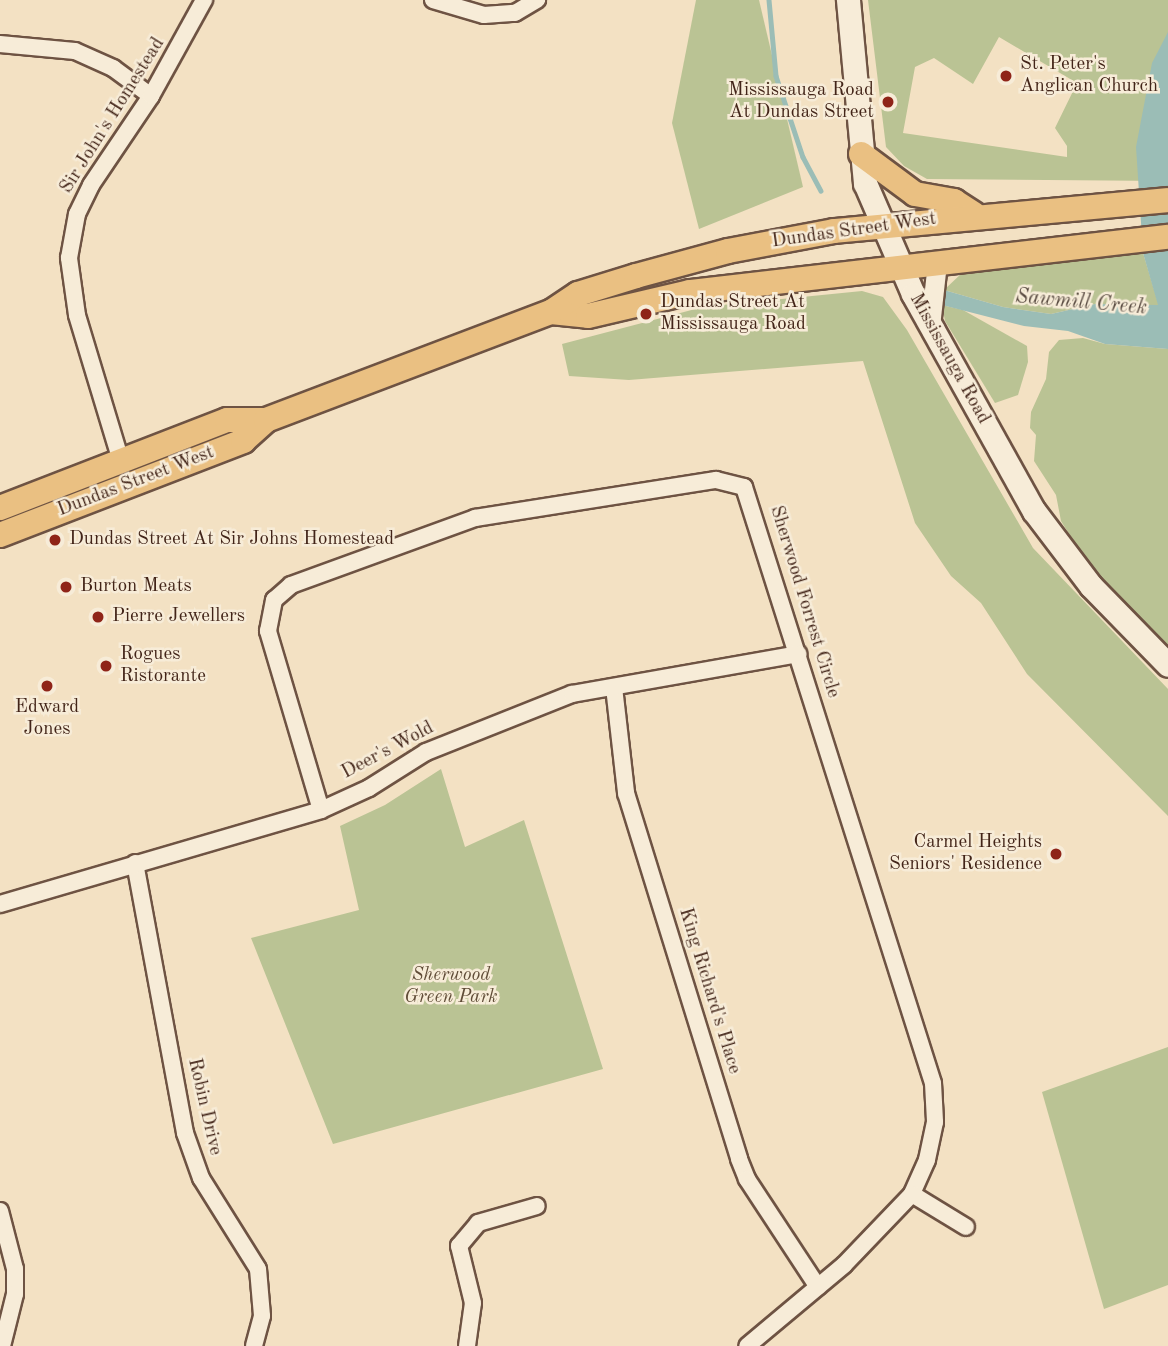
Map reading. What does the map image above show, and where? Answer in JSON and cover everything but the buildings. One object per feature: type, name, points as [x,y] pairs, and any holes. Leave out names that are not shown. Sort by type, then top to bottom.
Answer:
[{"type":"main road","name":"Mississauga Road","points":[[848,0],[865,183],[900,266],[930,326],[1034,511],[1062,552],[1168,665]]},
{"type":"main road","points":[[861,154],[915,194],[954,201],[975,215]]},
{"type":"main road","name":"Dundas Street West","points":[[0,508],[228,420],[266,420],[551,312],[578,294],[678,265],[779,241],[881,225],[1168,200]]},
{"type":"main road","name":"Dundas Street West","points":[[551,312],[588,316],[690,292],[1168,237]]},
{"type":"main road","name":"Dundas Street West","points":[[0,535],[243,441],[266,420]]},
{"type":"street","name":"Sir John's Homestead","points":[[121,461],[77,315],[69,258],[77,215],[91,185],[151,96],[204,0]]},
{"type":"street","points":[[433,0],[484,15],[515,13],[537,0]]},
{"type":"street","points":[[0,44],[75,51],[113,68],[151,96]]},
{"type":"street","points":[[930,326],[937,263]]},
{"type":"street","name":"Sherwood Forrest Circle","points":[[321,810],[268,632],[274,600],[291,585],[475,518],[716,480],[744,487],[933,1083],[935,1122],[927,1160],[912,1194],[818,1287],[747,1346]]},
{"type":"street","name":"Deer's Wold","points":[[0,904],[321,810],[369,788],[426,751],[572,694],[799,654]]},
{"type":"street","name":"King Richard's Place","points":[[614,687],[626,793],[739,1159],[747,1179],[818,1287]]},
{"type":"street","name":"Robin Drive","points":[[135,863],[185,1133],[201,1178],[258,1269],[262,1317],[254,1346]]},
{"type":"street","points":[[912,1194],[966,1227]]},
{"type":"street","points":[[467,1346],[473,1303],[459,1246],[478,1223],[537,1206]]},
{"type":"street","points":[[0,1211],[15,1269],[15,1294],[2,1346]]},
{"type":"green space","points":[[696,0],[759,0],[803,187],[699,229],[672,123]]},
{"type":"green space","points":[[868,0],[1168,0],[1168,181],[927,179],[904,166],[886,147]],"holes":[[[999,37],[1077,83],[1055,128],[1067,146],[1067,157],[903,133],[915,67],[934,58],[973,84]]]},
{"type":"green space","points":[[1143,253],[1159,306],[1095,304],[1051,314],[1003,307],[944,290],[962,273]]},
{"type":"green space","points":[[862,291],[883,297],[907,330],[1033,548],[1168,689],[1168,816],[1027,674],[981,603],[951,576],[915,523],[863,361],[629,380],[569,376],[562,344],[703,307]]},
{"type":"green space","points":[[942,305],[963,310],[1027,346],[1028,362],[1018,395],[995,403],[945,321]]},
{"type":"green space","points":[[1083,338],[1105,344],[1168,349],[1168,650],[1089,566],[1061,521],[1056,495],[1034,461],[1036,435],[1030,428],[1031,412],[1046,379],[1049,352],[1059,340]]},
{"type":"green space","name":"Sherwood Green Park","points":[[441,769],[465,847],[524,820],[603,1069],[333,1144],[251,938],[359,910],[340,826],[385,805]]},
{"type":"green space","points":[[1168,1047],[1168,1285],[1104,1309],[1042,1092]]},
{"type":"water","points":[[1168,32],[1168,349],[1105,344],[1068,331],[1024,326],[942,305],[944,290],[1003,307],[1051,314],[1095,304],[1158,305],[1143,253],[1136,147],[1152,63]]},
{"type":"waterway","name":"Sawmill Creek","points":[[769,0],[776,76],[803,157],[821,191]]},
{"type":"place","name":"St. Peter's Anglican Church","points":[[1006,76]]},
{"type":"place","name":"Mississauga Road At Dundas Street","points":[[888,102]]},
{"type":"place","name":"Dundas Street At Mississauga Road","points":[[646,314]]},
{"type":"place","name":"Dundas Street At Sir Johns Homestead","points":[[55,540]]},
{"type":"place","name":"Burton Meats","points":[[66,587]]},
{"type":"place","name":"Pierre Jewellers","points":[[98,617]]},
{"type":"place","name":"Rogues Ristorante","points":[[106,666]]},
{"type":"place","name":"Edward Jones","points":[[47,686]]},
{"type":"place","name":"Carmel Heights Seniors' Residence","points":[[1056,854]]}]
